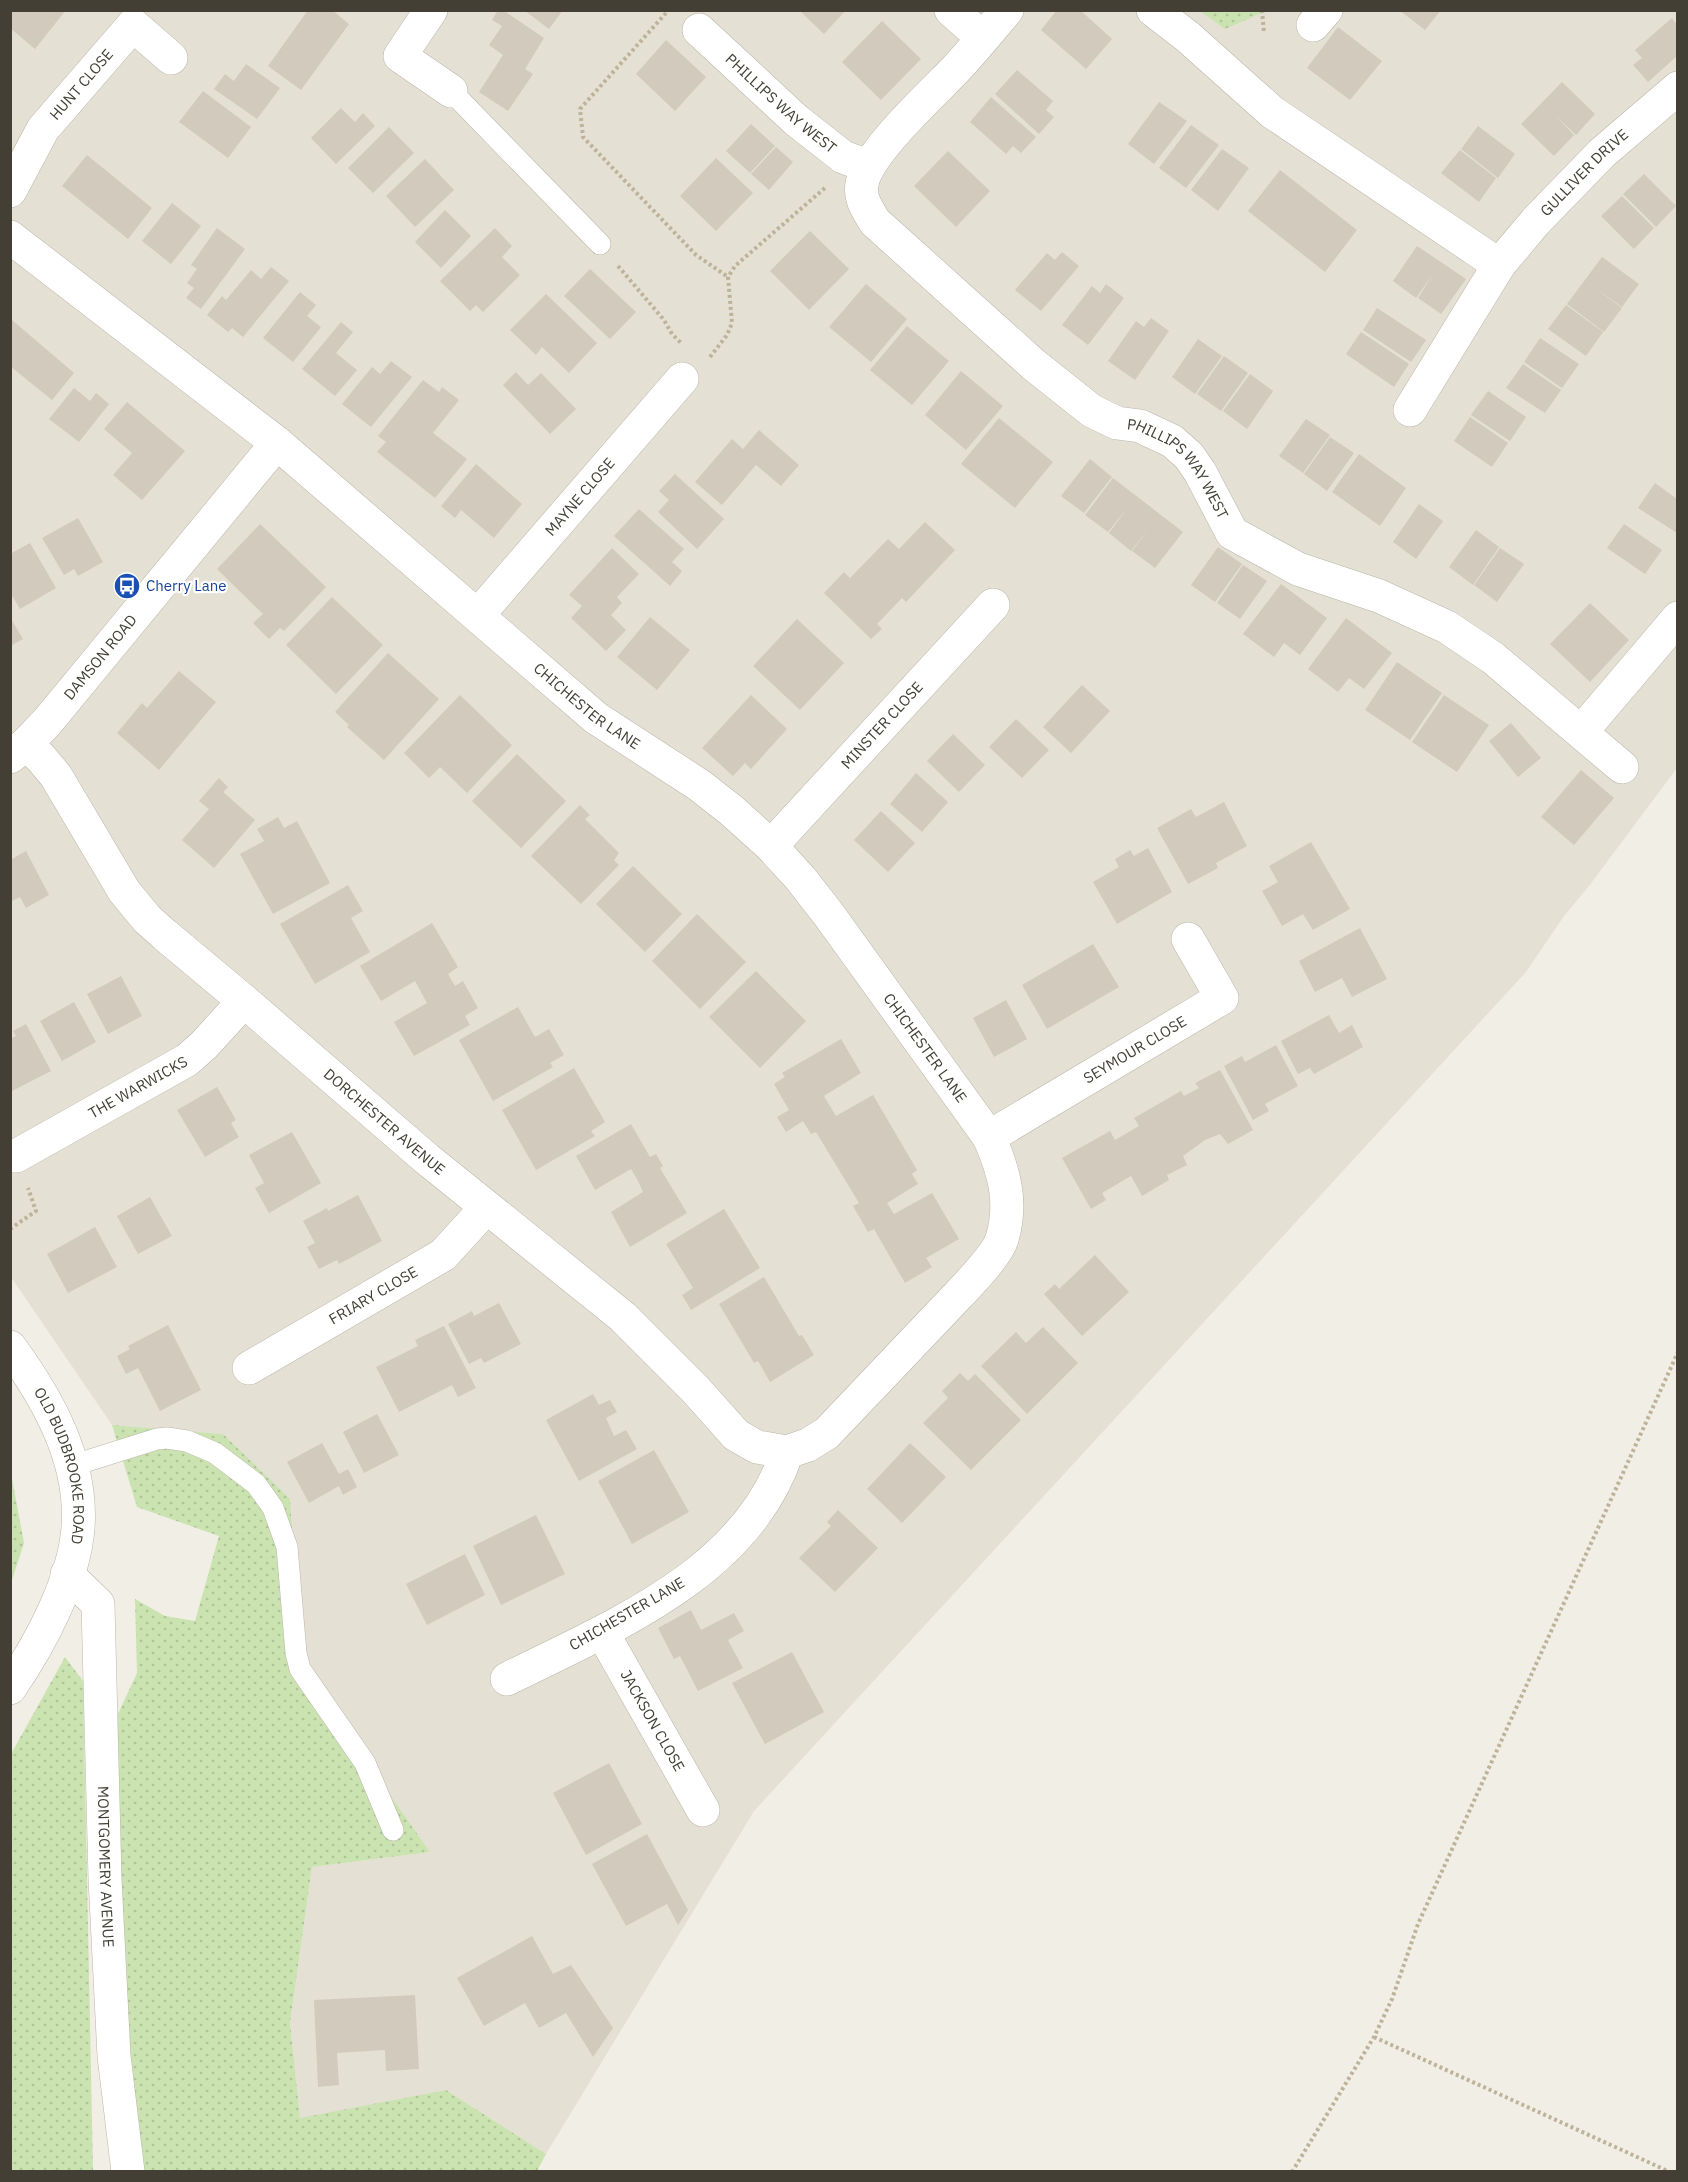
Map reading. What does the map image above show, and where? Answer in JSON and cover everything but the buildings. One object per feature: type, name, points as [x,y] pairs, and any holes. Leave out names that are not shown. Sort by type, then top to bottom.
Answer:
[{"type":"street","points":[[431,10],[400,56],[451,90]]},
{"type":"street","points":[[951,10],[983,38]]},
{"type":"street","name":"PHILLIPS WAY WEST","points":[[1007,10],[892,136],[868,166],[862,184],[862,200],[875,222],[1034,365],[1092,411],[1117,423],[1140,426],[1172,441],[1189,456],[1200,472],[1232,533],[1298,569],[1379,596],[1447,627],[1493,658],[1622,767]]},
{"type":"street","points":[[1153,10],[1188,37],[1272,112],[1303,135],[1499,265]]},
{"type":"street","name":"HUNT CLOSE","points":[[10,191],[43,129],[133,25],[171,58]]},
{"type":"street","name":"PHILLIPS WAY WEST","points":[[699,30],[796,120],[843,157],[868,166]]},
{"type":"street","name":"GULLIVER DRIVE","points":[[1410,410],[1499,265],[1536,221],[1602,153],[1677,88]]},
{"type":"street","points":[[10,237],[277,443]]},
{"type":"street","name":"MAYNE CLOSE","points":[[478,615],[682,379]]},
{"type":"street","name":"CHICHESTER LANE","points":[[277,443],[596,718],[699,785],[771,846],[829,915],[989,1137],[999,1159],[1006,1185],[1008,1210],[1002,1242],[978,1274],[827,1433],[808,1445],[787,1452],[780,1474],[767,1496],[745,1525],[712,1560],[679,1588],[602,1632],[507,1679]]},
{"type":"street","name":"DAMSON ROAD","points":[[18,751],[277,443]]},
{"type":"street","name":"MINSTER CLOSE","points":[[771,846],[993,605]]},
{"type":"street","points":[[1582,731],[1677,618]]},
{"type":"street","name":"DORCHESTER AVENUE","points":[[18,751],[41,758],[56,776],[134,905],[165,935],[486,1208],[623,1317],[695,1389],[736,1435],[757,1446],[787,1452]]},
{"type":"street","name":"SEYMOUR CLOSE","points":[[989,1137],[1222,998],[1188,939]]},
{"type":"street","name":"THE WARWICKS","points":[[16,1156],[187,1059],[211,1038],[244,1001]]},
{"type":"street","name":"FRIARY CLOSE","points":[[249,1368],[443,1255],[486,1208]]},
{"type":"street","name":"OLD BUDBROOKE ROAD","points":[[10,1347],[45,1399],[59,1428],[71,1466],[77,1497],[78,1528],[67,1574],[51,1618],[10,1688]]},
{"type":"street","name":"MONTGOMERY AVENUE","points":[[67,1574],[98,1604],[105,1879],[114,2056],[128,2172]]},
{"type":"street","name":"JACKSON CLOSE","points":[[602,1632],[703,1810]]},
{"type":"lane","points":[[451,90],[600,244]]},
{"type":"lane","points":[[71,1466],[157,1439],[176,1439],[196,1444],[215,1454],[262,1491],[279,1520],[287,1547],[296,1653],[300,1669],[365,1763],[393,1830]]},
{"type":"path","points":[[668,10],[580,109],[583,138],[696,255],[728,277]]},
{"type":"path","points":[[1262,10],[1264,33]]},
{"type":"path","points":[[718,345],[732,323],[732,301],[728,277],[735,267],[816,197],[841,171],[868,166]]},
{"type":"path","points":[[600,244],[664,320],[672,334],[686,346]]},
{"type":"path","points":[[10,1229],[36,1211],[16,1156]]},
{"type":"path","points":[[1292,2172],[1374,2037],[1392,1999],[1419,1924],[1677,1352]]},
{"type":"path","points":[[1374,2037],[1670,2172]]},
{"type":"shaded area","points":[[10,11],[1677,11],[1677,768],[1564,916],[1526,972],[754,1811],[546,2154],[446,2090],[300,2119],[290,2023],[312,1867],[430,1852],[301,1668],[223,1434],[112,1425],[11,1277]]},
{"type":"green space","points":[[1200,11],[1266,11],[1225,29]]},
{"type":"green space","points":[[112,1425],[223,1434],[290,1499],[301,1668],[430,1852],[312,1867],[290,2023],[300,2118],[446,2090],[546,2154],[537,2171],[137,2171],[127,2085],[117,1825],[118,1714],[137,1673],[135,1599],[165,1616],[195,1621],[219,1536],[137,1507]]},
{"type":"green space","points":[[11,1473],[24,1543],[10,1583]]},
{"type":"green space","points":[[65,1657],[83,1681],[93,2171],[11,2171],[11,1754]]},
{"type":"place","name":"Cherry Lane","points":[[127,586]]}]
